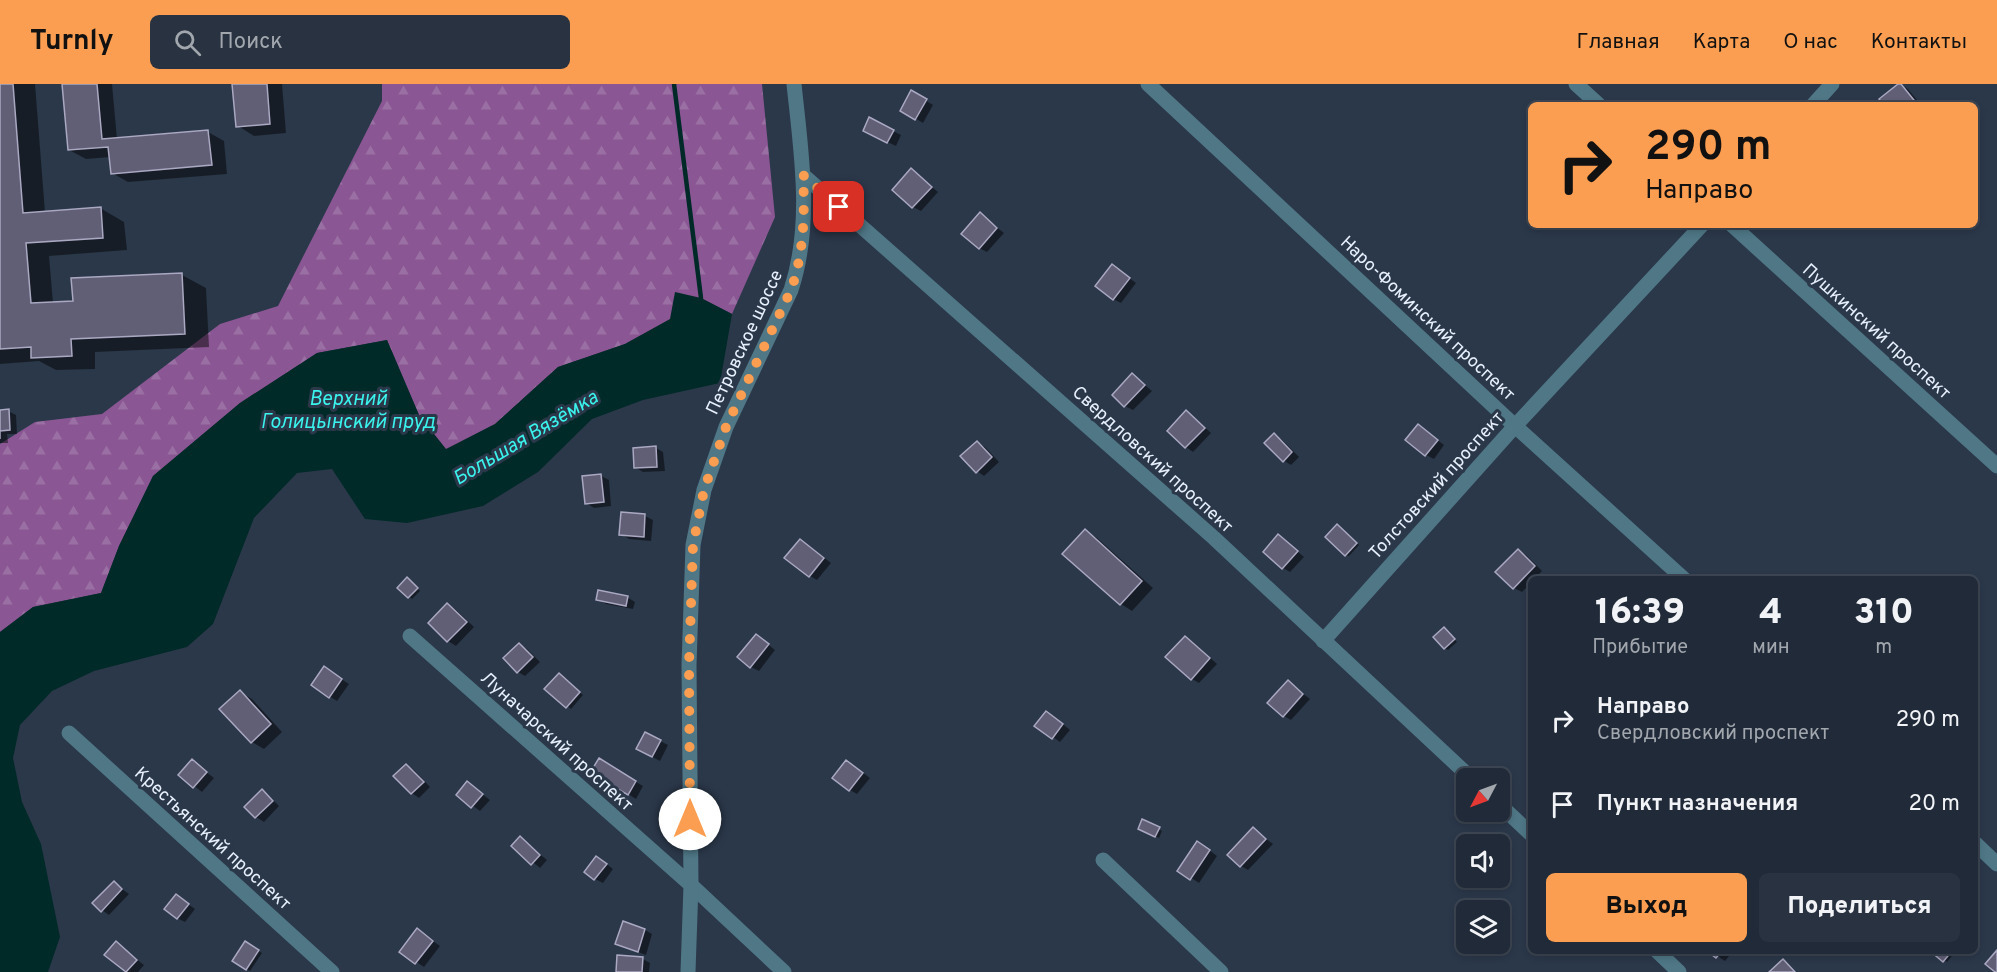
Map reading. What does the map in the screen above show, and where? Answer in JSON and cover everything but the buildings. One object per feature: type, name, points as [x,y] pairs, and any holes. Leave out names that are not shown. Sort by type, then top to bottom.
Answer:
[{"type":"street","name":"Петровское шоссе","points":[[688,972],[689,665],[693,545],[704,490],[726,427],[798,271],[805,215],[794,84]]},
{"type":"street","name":"Наро-Фоминский проспект","points":[[1148,84],[1515,426],[1681,576]]},
{"type":"street","points":[[1575,84],[1596,102]]},
{"type":"street","points":[[1816,102],[1832,84]]},
{"type":"street","name":"Свердловский проспект","points":[[803,175],[1214,538],[1460,768]]},
{"type":"street","name":"Толстовский проспект","points":[[1323,641],[1515,426],[1699,228]]},
{"type":"street","name":"Пушкинский проспект","points":[[1735,228],[1997,466]]},
{"type":"street","name":"Луначарский проспект","points":[[410,636],[690,885],[784,972]]},
{"type":"street","name":"Крестьянский проспект","points":[[69,733],[332,972]]},
{"type":"street","points":[[1510,815],[1528,831]]},
{"type":"street","points":[[1978,846],[1997,864]]},
{"type":"street","points":[[1102,860],[1221,972]]},
{"type":"street","points":[[1660,954],[1679,972]]},
{"type":"green space","points":[[382,84],[762,84],[775,217],[732,314],[701,298],[671,319],[625,344],[558,367],[495,424],[446,450],[419,415],[387,340],[317,353],[240,403],[153,476],[119,546],[101,593],[33,607],[0,632],[0,444],[35,422],[102,414],[220,324],[278,306],[382,101]]},
{"type":"water","name":"Верхний Голицынский пруд","points":[[675,292],[701,298],[732,314],[720,383],[643,400],[592,419],[538,472],[483,506],[407,523],[365,519],[332,469],[297,473],[254,518],[213,624],[187,647],[94,671],[52,691],[20,725],[13,758],[22,802],[41,844],[60,937],[48,972],[0,972],[0,632],[33,607],[101,593],[119,546],[153,476],[240,403],[317,353],[387,340],[419,415],[446,449],[495,424],[558,367],[625,344],[670,319]]},
{"type":"waterway","name":"Большая Вязёмка","points":[[674,84],[701,298]]},
{"type":"route","points":[[690,819],[689,665],[693,545],[704,490],[726,427],[798,271],[805,215],[803,175],[839,207]]}]
